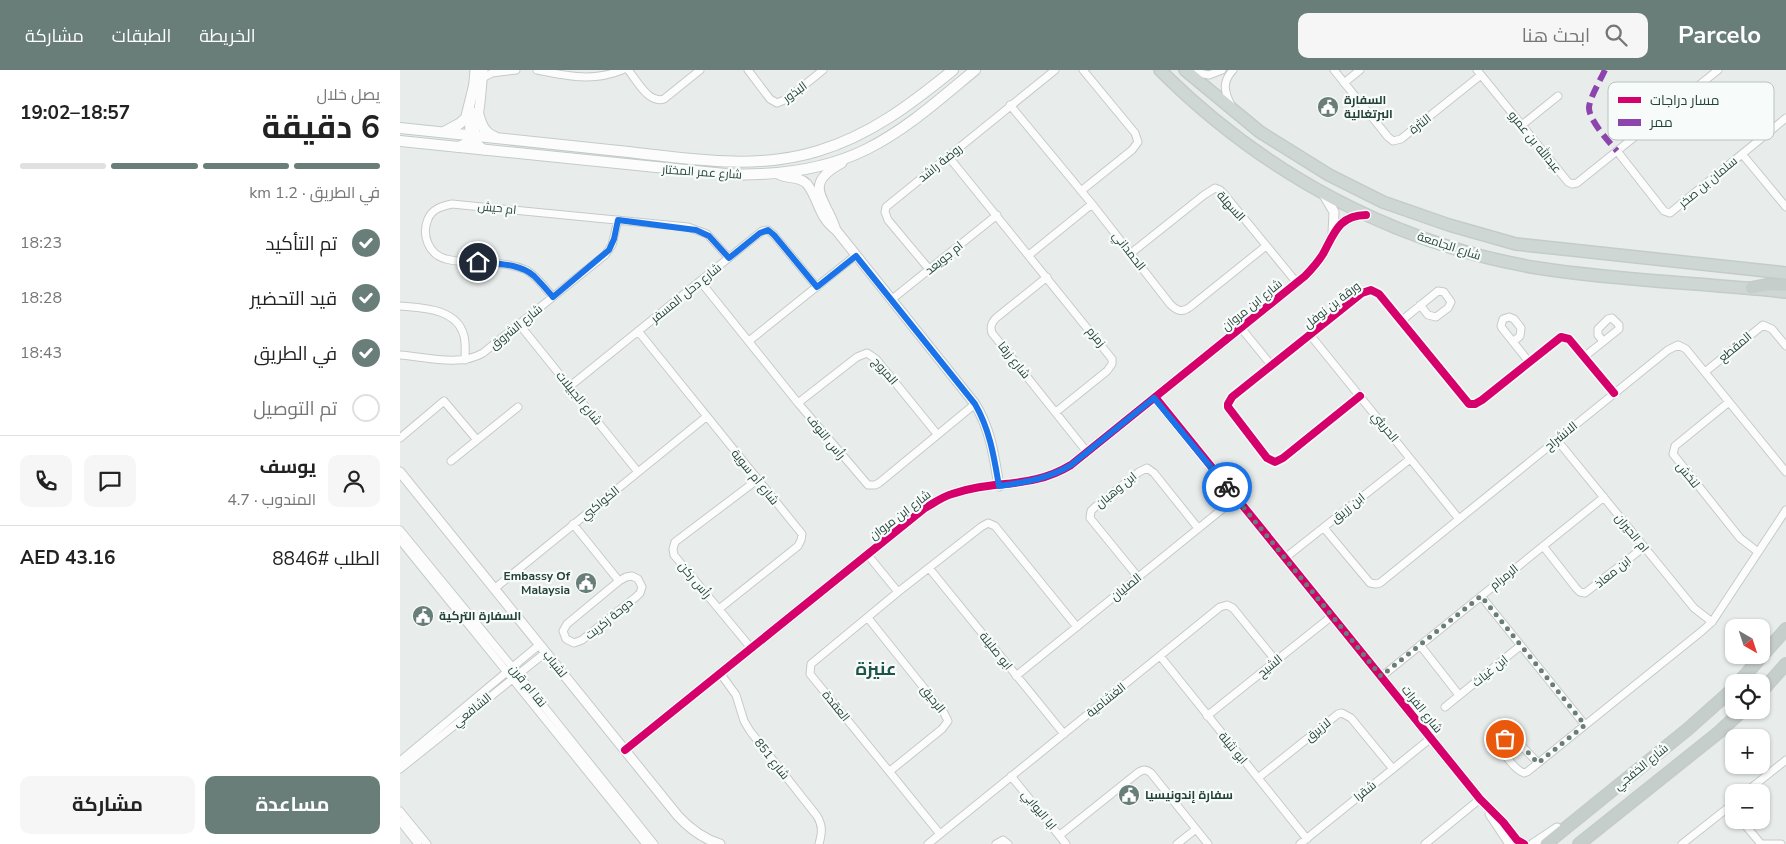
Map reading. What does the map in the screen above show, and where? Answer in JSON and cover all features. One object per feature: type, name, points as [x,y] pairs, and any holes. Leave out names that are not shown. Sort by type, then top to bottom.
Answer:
[{"type":"highway","points":[[1752,288],[1766,285],[1786,285]]},
{"type":"highway","points":[[1746,674],[1786,629]]},
{"type":"highway","points":[[1770,682],[1786,664]]},
{"type":"highway","name":"شارع الخفجي","points":[[1546,844],[1688,729],[1725,696]]},
{"type":"highway","name":"شارع الخفجي","points":[[1580,844],[1718,733],[1733,719]]},
{"type":"main road","name":"شارع عمر المختار","points":[[400,128],[710,160],[753,162],[798,157],[838,145],[871,130],[909,105],[953,70]]},
{"type":"main road","name":"شارع عمر المختار","points":[[400,142],[724,174],[778,174],[849,157],[868,149],[902,128],[975,70]]},
{"type":"main road","name":"شارع الجامعة","points":[[1160,70],[1230,133],[1282,169],[1366,215],[1434,243],[1486,258],[1530,266],[1650,281],[1786,292]]},
{"type":"main road","name":"شارع الجامعة","points":[[1186,70],[1260,132],[1350,187],[1383,202],[1473,233],[1516,244],[1786,273]]},
{"type":"main road","points":[[442,133],[466,118],[474,86]]},
{"type":"main road","points":[[478,113],[484,129],[491,135],[501,138]]},
{"type":"street","points":[[475,70],[468,128],[484,150]]},
{"type":"street","points":[[458,147],[466,143],[472,136],[478,113],[482,74],[516,70]]},
{"type":"street","points":[[537,70],[593,78],[614,74],[622,70]]},
{"type":"street","points":[[628,70],[650,97],[660,100],[700,70]]},
{"type":"street","name":"البذور","points":[[748,70],[770,99],[778,103],[787,99],[823,70]]},
{"type":"street","name":"روضة راشد","points":[[929,269],[888,220],[884,212],[890,203],[1055,70]]},
{"type":"street","points":[[1081,191],[1132,150],[1138,142],[1135,133],[1083,70]]},
{"type":"street","points":[[1186,70],[1209,75],[1222,70]]},
{"type":"street","points":[[1233,70],[1226,80],[1225,88],[1234,112]]},
{"type":"street","name":"النثرة","points":[[1334,70],[1393,141],[1397,141],[1479,73]]},
{"type":"street","points":[[1344,83],[1360,70]]},
{"type":"street","name":"عبدالله بن عمرو","points":[[1703,82],[1718,70]]},
{"type":"street","name":"عبدالله بن عمرو","points":[[1479,73],[1568,182],[1572,184],[1577,183],[1630,140]]},
{"type":"street","points":[[1522,125],[1558,96]]},
{"type":"street","name":"الحمداني","points":[[1010,106],[1092,204],[1173,308],[1183,311],[1190,307],[1266,246]]},
{"type":"street","name":"سلمان بن صخر","points":[[1774,128],[1786,118]]},
{"type":"street","name":"سلمان بن صخر","points":[[1616,151],[1664,211],[1670,213],[1759,140]]},
{"type":"street","points":[[1742,154],[1786,207]]},
{"type":"street","name":"زمزم","points":[[948,156],[1112,360],[1110,368],[1056,412]]},
{"type":"street","points":[[849,157],[826,173],[821,179],[819,186],[822,201],[836,230],[975,404],[986,425],[991,441],[999,486]]},
{"type":"street","points":[[778,174],[786,178],[798,178],[806,182],[824,219],[828,225],[836,230]]},
{"type":"street","name":"السهلة","points":[[1130,254],[1215,188],[1224,194],[1296,283]]},
{"type":"street","points":[[1323,193],[1334,212],[1333,234]]},
{"type":"street","name":"ام حيش","points":[[553,297],[534,276],[518,268],[508,265],[447,259],[435,254],[425,237],[426,227],[432,213],[440,206],[452,204],[618,220],[696,230],[709,236],[729,258]]},
{"type":"street","points":[[1029,255],[1092,204]]},
{"type":"street","name":"ام جويعد","points":[[891,300],[997,215]]},
{"type":"street","name":"شارع ابن مروان","points":[[625,750],[867,554],[939,499],[953,493],[1031,482],[1049,477],[1071,465],[1296,283],[1318,261],[1333,234],[1348,218],[1366,215]]},
{"type":"street","name":"شارع الشروق","points":[[400,355],[465,360],[483,353],[609,250],[614,239],[618,220]]},
{"type":"street","name":"شارع دحل المسفر","points":[[569,387],[760,233],[768,230],[774,235],[817,287]]},
{"type":"street","points":[[749,342],[856,256]]},
{"type":"street","name":"شارع زرقا","points":[[1047,277],[992,321],[990,329],[992,334],[1088,452]]},
{"type":"street","name":"رأس النوف","points":[[700,281],[798,403],[868,486],[879,483],[975,404]]},
{"type":"street","name":"ورقة بن نوفل","points":[[1360,396],[1278,461],[1271,460],[1230,410],[1228,404],[1232,397],[1368,290],[1377,292],[1463,398],[1472,405],[1482,400],[1561,338],[1569,339],[1614,393]]},
{"type":"street","points":[[1401,321],[1420,305]]},
{"type":"street","points":[[400,306],[436,310],[452,318],[464,335],[465,360]]},
{"type":"street","name":"شارع الجبيلات","points":[[519,324],[638,472]]},
{"type":"street","name":"المقطع","points":[[1705,372],[1763,325],[1772,329],[1786,346]]},
{"type":"street","points":[[1241,328],[1272,366]]},
{"type":"street","name":"شارع أم سوية","points":[[638,331],[801,532],[802,540],[795,549],[719,609]]},
{"type":"street","name":"الحريثي","points":[[1311,336],[1459,519]]},
{"type":"street","points":[[1513,342],[1529,362]]},
{"type":"street","points":[[1584,357],[1603,342]]},
{"type":"street","name":"الانشراح","points":[[1324,528],[1367,580],[1372,584],[1376,584],[1668,350],[1678,345],[1686,349],[1785,469]]},
{"type":"street","name":"المروج","points":[[798,403],[857,356],[867,353],[876,359],[937,434]]},
{"type":"street","name":"شارع الفرات","points":[[1154,398],[1480,800],[1503,822],[1517,840],[1524,844]]},
{"type":"street","points":[[400,438],[444,401],[477,440]]},
{"type":"street","name":"لنخش","points":[[1729,402],[1675,446],[1673,454],[1740,538],[1758,552]]},
{"type":"street","points":[[451,461],[518,407]]},
{"type":"street","name":"الكواكبي","points":[[494,589],[706,417]]},
{"type":"street","name":"ام الحيران","points":[[1556,440],[1694,608],[1712,622]]},
{"type":"street","name":"ابن زريق","points":[[1285,558],[1410,458]]},
{"type":"street","name":"ابن وهبان","points":[[1138,578],[1093,523],[1090,514],[1095,507],[1139,472],[1147,468],[1154,473],[1198,528]]},
{"type":"street","name":"لشباب","points":[[400,472],[684,822],[703,837],[720,844]]},
{"type":"street","name":"رأس ركن","points":[[751,648],[674,555],[673,545],[757,480]]},
{"type":"street","name":"الرمرام","points":[[1381,676],[1604,497]]},
{"type":"street","name":"الصليان","points":[[1016,676],[1236,498]]},
{"type":"street","points":[[1538,763],[1516,740],[1503,739],[1500,742],[1501,748],[1520,772],[1527,772],[1702,631],[1712,622],[1786,510]]},
{"type":"street","name":"العقدة","points":[[940,834],[809,671],[811,664],[898,592],[985,524],[992,523],[1077,627]]},
{"type":"street","name":"دوحة زكريت","points":[[573,524],[619,581]]},
{"type":"street","name":"نقا ام قرن","points":[[400,530],[646,844]]},
{"type":"street","name":"نقا ام قرن","points":[[400,540],[654,844]]},
{"type":"street","name":"ابن معاذ","points":[[1543,546],[1576,588],[1585,594],[1644,547]]},
{"type":"street","points":[[867,554],[898,592]]},
{"type":"street","name":"ابو صليلة","points":[[930,568],[1064,734]]},
{"type":"street","name":"دوحة زكريت","points":[[626,577],[635,577],[641,583],[640,594],[582,640],[574,643],[566,639],[563,631],[567,624],[619,581],[626,577]]},
{"type":"street","points":[[1481,596],[1585,725]]},
{"type":"street","name":"الغشامية","points":[[928,844],[1220,607],[1227,605],[1233,608],[1276,661]]},
{"type":"street","name":"الشيح","points":[[1207,716],[1332,616]]},
{"type":"street","name":"الرحيق","points":[[868,618],[944,713],[948,721],[942,730],[890,771]]},
{"type":"street","name":"الشافعي","points":[[400,768],[513,673],[539,645]]},
{"type":"street","name":"ابن غياث","points":[[1420,645],[1459,695]]},
{"type":"street","name":"ابن غياث","points":[[1444,707],[1520,646]]},
{"type":"street","name":"الشافعي","points":[[400,761],[513,673],[545,653]]},
{"type":"street","name":"ابو نثيلة","points":[[1160,656],[1306,838]]},
{"type":"street","name":"شارع 851","points":[[720,673],[736,695],[744,721],[750,731],[821,824],[822,832],[819,844]]},
{"type":"street","name":"لازيرق","points":[[1258,778],[1338,714],[1342,713],[1351,718],[1393,769]]},
{"type":"street","name":"شقرا","points":[[1300,844],[1431,738]]},
{"type":"street","points":[[1756,784],[1786,760]]},
{"type":"street","points":[[1060,836],[1135,774],[1144,770],[1151,774],[1208,844]]},
{"type":"street","name":"ابا اليوابي","points":[[1011,776],[1066,844]]},
{"type":"street","points":[[1425,844],[1480,800]]},
{"type":"street","name":"شارع الفرات","points":[[1488,809],[1510,844]]},
{"type":"street","points":[[400,811],[426,844]]},
{"type":"street","points":[[1682,844],[1725,812]]},
{"type":"street","points":[[1533,844],[1572,818],[1581,815]]},
{"type":"street","points":[[400,821],[418,844]]},
{"type":"street","points":[[1177,844],[1196,829]]},
{"type":"street","points":[[1748,829],[1761,844],[1781,844]]},
{"type":"street","points":[[996,844],[1003,840],[1008,844]]},
{"type":"marked path","points":[[1605,70],[1589,107],[1592,118],[1608,140]]},
{"type":"marked path","points":[[1608,140],[1617,151]]},
{"type":"cycle path","points":[[625,750],[925,508],[941,498],[967,489],[1041,478],[1071,465],[1305,276],[1319,260],[1334,233],[1343,222],[1349,218],[1366,215]]},
{"type":"cycle path","points":[[1360,396],[1283,458],[1275,462],[1267,458],[1228,407],[1232,397],[1362,293],[1371,290],[1379,294],[1469,404],[1475,404],[1482,400],[1561,337],[1569,339],[1614,393]]},
{"type":"cycle path","points":[[1155,397],[1480,799],[1503,822],[1517,840],[1524,844]]},
{"type":"way so far","points":[[1227,487],[1381,676],[1481,596],[1585,725],[1538,763],[1516,740],[1505,739]]},
{"type":"place","name":"السفارة البرتغالية","points":[[1328,107]]},
{"type":"place","name":"Embassy Of Malaysia","points":[[586,583]]},
{"type":"place","name":"السفارة التركية","points":[[423,616]]},
{"type":"place","name":"سفارة إندونيسيا","points":[[1129,795]]},
{"type":"district","name":"عنيزة","points":[[876,669]]},
{"type":"route","points":[[478,262],[508,265],[527,271],[553,297],[605,255],[612,245],[618,220],[688,227],[709,236],[729,258],[762,231],[768,230],[817,287],[856,256],[975,404],[986,425],[991,441],[999,486],[1031,482],[1058,473],[1071,465],[1154,398],[1227,487]]}]
